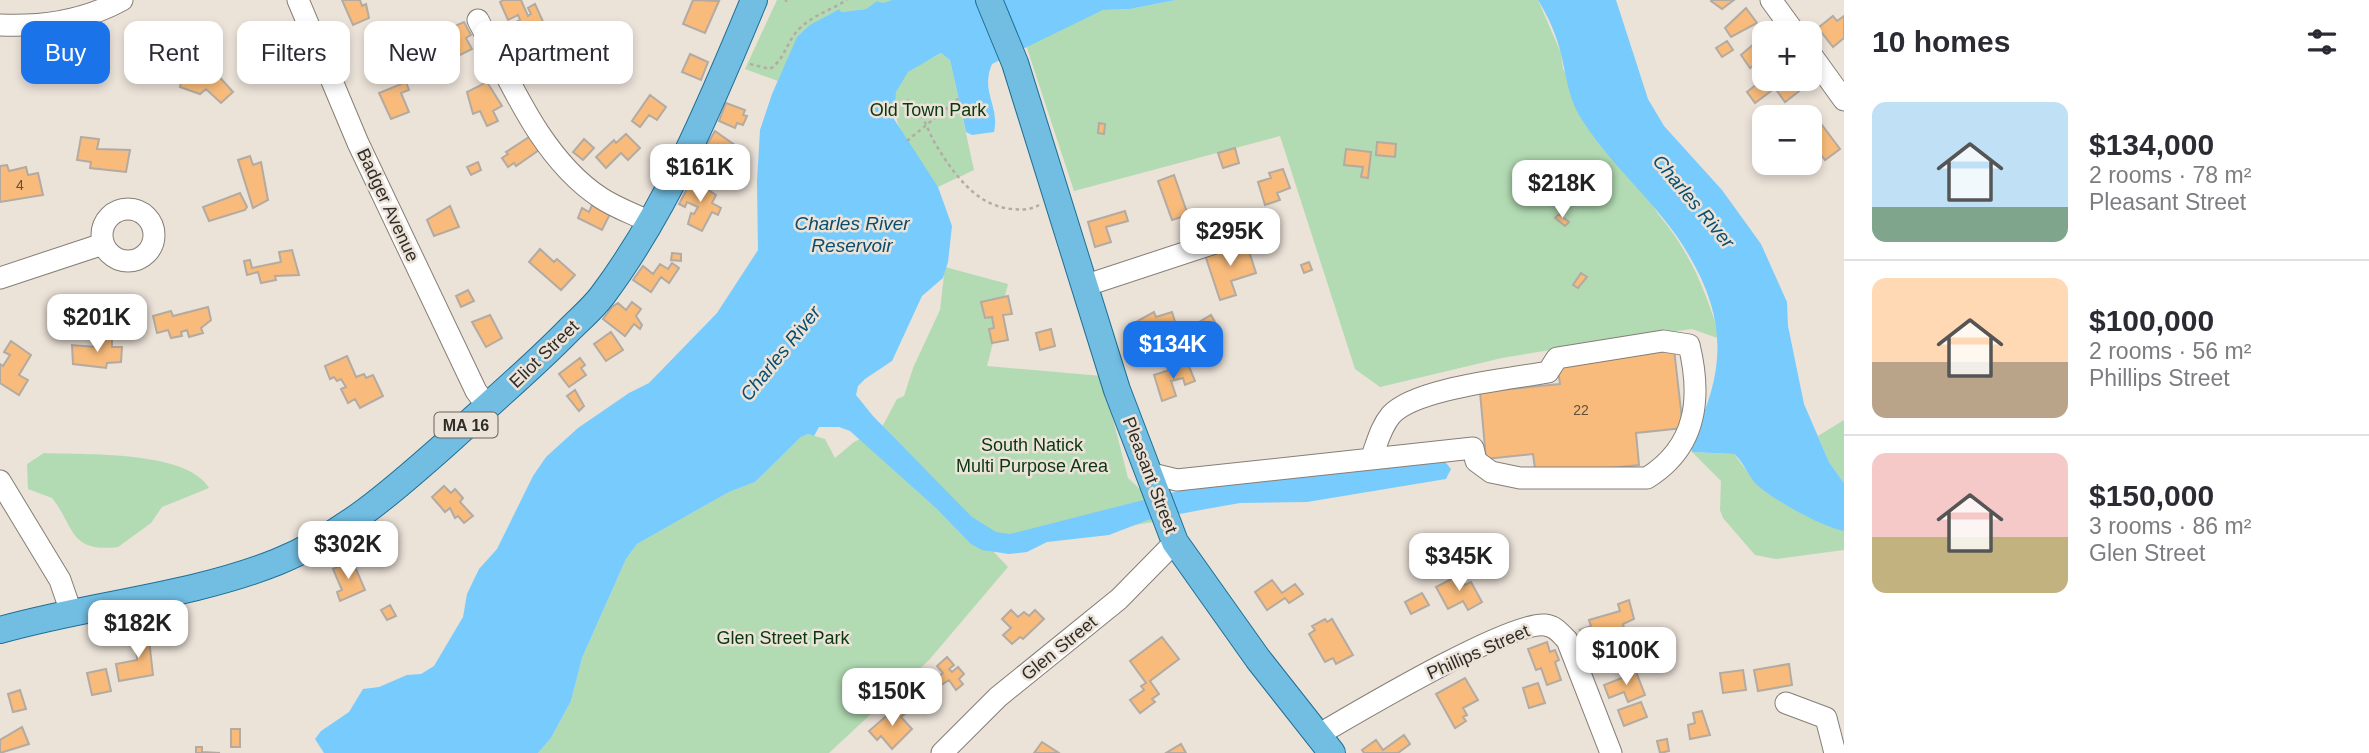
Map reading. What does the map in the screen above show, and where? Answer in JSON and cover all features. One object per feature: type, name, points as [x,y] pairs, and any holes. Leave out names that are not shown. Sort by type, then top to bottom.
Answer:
[{"type":"main road","name":"Eliot Street","points":[[0,630],[230,576],[295,554],[340,529],[388,494],[540,360],[601,298],[650,222],[730,58],[754,0]]},
{"type":"main road","name":"Pleasant Street","points":[[989,0],[1015,63],[1084,286],[1151,482],[1172,533],[1258,659],[1325,744]]},
{"type":"street","points":[[0,25],[34,25],[69,20],[122,0]]},
{"type":"street","name":"Badger Avenue","points":[[298,0],[358,143],[476,391],[487,406]]},
{"type":"street","points":[[1771,0],[1786,21]]},
{"type":"street","points":[[478,20],[521,102],[553,152],[602,198],[650,222]]},
{"type":"street","points":[[1822,70],[1844,100]]},
{"type":"street","points":[[1084,286],[1245,233]]},
{"type":"street","points":[[0,278],[103,243]]},
{"type":"street","points":[[1151,482],[1177,480],[1473,448],[1476,461],[1491,472],[1520,478],[1647,478],[1662,469],[1690,430],[1695,412],[1693,362],[1689,345],[1662,341],[1557,358],[1548,372],[1427,394],[1394,412],[1382,427],[1371,459]]},
{"type":"street","points":[[0,481],[53,568],[71,612]]},
{"type":"street","name":"Glen Street","points":[[942,753],[998,697],[1119,599],[1172,533]]},
{"type":"street","name":"Phillips Street","points":[[1325,744],[1386,695],[1521,629],[1543,624],[1554,627],[1567,640],[1611,753]]},
{"type":"street","points":[[1786,703],[1826,718],[1835,753]]},
{"type":"path","points":[[770,69],[781,61],[791,39],[807,22],[847,0]]},
{"type":"path","points":[[907,141],[959,98]]},
{"type":"path","points":[[907,100],[918,108],[965,188],[1003,208],[1034,208],[1042,203]]},
{"type":"green space","points":[[777,0],[892,0],[883,4],[877,1],[866,9],[840,12],[839,9],[816,23],[795,46],[778,81],[745,69]]},
{"type":"green space","points":[[1176,0],[1538,0],[1561,53],[1563,69],[1680,244],[1703,289],[1720,339],[1692,329],[1617,339],[1502,358],[1380,387],[1355,369],[1280,136],[1074,191],[1026,45],[1103,10],[1130,9]]},
{"type":"green space","name":"Old Town Park","points":[[941,53],[950,60],[974,170],[938,187],[901,132],[894,101],[898,86],[908,72]]},
{"type":"green space","name":"Glen Street Park","points":[[945,267],[1008,284],[987,366],[1102,376],[1128,478],[1172,519],[990,548],[1008,567],[929,660],[829,753],[538,753],[551,738],[571,701],[582,658],[626,559],[637,544],[729,492],[755,482],[801,437],[808,434],[825,439],[835,458],[854,442],[881,429],[897,399],[904,396],[913,368],[940,310]]},
{"type":"green space","points":[[1844,420],[1844,483],[1829,462],[1818,436]]},
{"type":"green space","points":[[1692,452],[1734,454],[1746,470],[1844,531],[1844,550],[1776,559],[1755,555],[1723,518],[1720,510],[1721,481]]},
{"type":"green space","points":[[44,453],[108,455],[158,461],[180,467],[197,476],[209,488],[162,507],[151,523],[118,547],[90,546],[75,536],[52,498],[28,489],[27,464]]},
{"type":"water","name":"Charles River Reservoir","points":[[892,0],[1176,0],[1130,9],[1103,10],[992,64],[988,83],[995,114],[994,132],[972,135],[966,132],[950,60],[941,53],[908,72],[896,92],[894,119],[938,187],[952,226],[948,262],[943,278],[922,296],[892,361],[865,379],[858,386],[856,395],[873,416],[972,517],[996,532],[1010,534],[1222,480],[1442,458],[1451,469],[1446,479],[1307,502],[1240,503],[1148,520],[1109,535],[1047,542],[1027,552],[1009,554],[982,550],[971,544],[936,508],[850,431],[839,427],[819,427],[814,436],[808,434],[801,437],[755,482],[729,492],[637,544],[626,559],[582,658],[571,701],[551,738],[538,753],[324,753],[315,739],[321,731],[349,712],[363,689],[379,687],[407,675],[421,674],[434,666],[463,617],[467,594],[479,569],[497,549],[533,476],[546,457],[578,428],[629,393],[649,383],[717,313],[758,250],[757,182],[760,130],[772,94],[797,37],[810,25],[839,9],[841,12],[866,9],[877,1],[883,3]]},
{"type":"water","name":"Charles River","points":[[1538,0],[1616,0],[1648,99],[1664,126],[1722,190],[1761,244],[1787,302],[1788,326],[1804,404],[1829,462],[1844,483],[1844,531],[1811,519],[1765,491],[1757,485],[1734,454],[1692,452],[1690,443],[1712,388],[1717,362],[1713,312],[1705,287],[1676,235],[1602,147],[1579,115],[1570,93],[1557,40]]},
{"type":"building","points":[[342,0],[360,0],[362,6],[366,4],[369,18],[353,25]]},
{"type":"building","points":[[521,0],[528,16],[531,14],[528,8],[535,4],[543,21],[518,21],[520,20],[518,15],[508,20],[500,2]]},
{"type":"building","points":[[693,0],[719,1],[705,33],[683,24]]},
{"type":"building","points":[[1711,0],[1734,0],[1722,9],[1711,1]]},
{"type":"building","points":[[1746,8],[1756,21],[1731,37],[1725,28]]},
{"type":"building","points":[[1833,16],[1837,21],[1844,16],[1844,38],[1833,47],[1822,33],[1822,25]]},
{"type":"building","points":[[464,22],[471,35],[466,38],[472,49],[460,55],[460,24]]},
{"type":"building","points":[[1727,41],[1733,50],[1722,57],[1716,48]]},
{"type":"building","points":[[1752,46],[1752,67],[1750,68],[1741,55]]},
{"type":"building","points":[[690,54],[708,62],[701,80],[682,72]]},
{"type":"building","points":[[223,81],[233,92],[221,103],[206,89],[200,94],[180,87],[181,84],[223,84]]},
{"type":"building","points":[[407,84],[409,90],[401,93],[409,112],[391,119],[379,93]]},
{"type":"building","points":[[488,84],[502,106],[493,111],[498,121],[487,126],[480,111],[473,114],[467,92]]},
{"type":"building","points":[[1752,88],[1752,91],[1771,91],[1755,103],[1747,92]]},
{"type":"building","points":[[1777,91],[1799,91],[1785,102]]},
{"type":"building","points":[[650,95],[666,107],[657,120],[649,115],[640,127],[632,121]]},
{"type":"building","points":[[726,103],[745,110],[743,115],[747,116],[743,125],[737,123],[735,128],[719,121]]},
{"type":"building","points":[[1099,123],[1105,124],[1104,134],[1098,133]]},
{"type":"building","points":[[1822,125],[1840,149],[1825,160],[1822,156]]},
{"type":"building","points":[[715,131],[739,148],[735,155],[731,152],[727,159],[705,148]]},
{"type":"building","points":[[626,134],[640,148],[628,160],[621,153],[606,168],[596,157],[614,140],[616,143]]},
{"type":"building","points":[[81,137],[99,139],[97,149],[130,150],[126,172],[90,168],[91,162],[77,160]]},
{"type":"building","points":[[529,137],[539,150],[516,166],[514,163],[508,167],[502,158],[508,154],[506,152]]},
{"type":"building","points":[[584,139],[594,148],[583,160],[573,152]]},
{"type":"building","points":[[1377,142],[1396,144],[1395,157],[1376,155]]},
{"type":"building","points":[[1235,148],[1239,163],[1223,168],[1218,153]]},
{"type":"building","points":[[1346,149],[1371,152],[1368,178],[1361,177],[1363,167],[1344,165]]},
{"type":"building","points":[[250,156],[253,165],[261,162],[268,200],[253,208],[238,160]]},
{"type":"building","points":[[713,159],[726,165],[719,178],[707,172]]},
{"type":"building","points":[[478,162],[481,170],[471,175],[467,167]]},
{"type":"building","points":[[7,165],[9,171],[26,167],[28,175],[38,173],[43,195],[0,202],[0,166]]},
{"type":"building","points":[[1283,169],[1290,188],[1277,193],[1280,200],[1265,205],[1258,182],[1271,178],[1269,173]]},
{"type":"building","points":[[1174,175],[1188,215],[1172,220],[1158,181]]},
{"type":"building","points":[[692,179],[716,195],[712,203],[721,208],[718,215],[712,212],[702,231],[688,224],[691,213],[694,214],[698,207],[687,202],[685,207],[679,204]]},
{"type":"building","points":[[240,193],[247,207],[245,210],[209,221],[203,207]]},
{"type":"building","points":[[592,205],[610,214],[602,230],[578,218],[582,208],[589,212]]},
{"type":"building","points":[[450,206],[459,227],[434,236],[427,220]]},
{"type":"building","points":[[1125,211],[1128,221],[1106,227],[1111,242],[1095,247],[1088,222]]},
{"type":"building","points":[[1559,214],[1569,222],[1565,226],[1555,218]]},
{"type":"building","points":[[1246,242],[1256,273],[1231,281],[1236,295],[1220,300],[1205,255]]},
{"type":"building","points":[[540,249],[554,262],[557,259],[575,275],[561,290],[529,262]]},
{"type":"building","points":[[292,250],[299,275],[275,276],[276,280],[261,283],[258,272],[247,275],[244,261],[250,260],[252,268],[281,262],[279,252]]},
{"type":"building","points":[[672,253],[681,254],[681,261],[671,260]]},
{"type":"building","points":[[1309,262],[1312,270],[1304,273],[1301,265]]},
{"type":"building","points":[[672,263],[679,268],[669,283],[661,277],[651,292],[633,280],[643,266],[653,274],[660,264],[668,269]]},
{"type":"building","points":[[1581,273],[1587,277],[1578,288],[1573,285]]},
{"type":"building","points":[[468,290],[474,301],[461,307],[456,296]]},
{"type":"building","points":[[1008,296],[1012,314],[1003,315],[1008,340],[992,343],[989,329],[994,328],[992,317],[985,318],[981,302]]},
{"type":"building","points":[[632,302],[641,309],[636,316],[642,325],[640,329],[634,324],[625,336],[603,319],[618,303],[626,310]]},
{"type":"building","points":[[208,307],[211,320],[201,328],[203,333],[189,337],[187,330],[181,332],[182,336],[171,338],[168,330],[157,333],[153,316],[171,311],[173,316]]},
{"type":"building","points":[[1154,312],[1156,317],[1172,312],[1177,328],[1140,340],[1134,323]]},
{"type":"building","points":[[490,315],[502,338],[486,347],[472,322]]},
{"type":"building","points":[[1211,315],[1220,331],[1208,338],[1199,322]]},
{"type":"building","points":[[1051,329],[1055,346],[1040,350],[1036,333]]},
{"type":"building","points":[[611,332],[623,350],[606,361],[594,344]]},
{"type":"building","points":[[96,338],[112,339],[112,347],[122,347],[121,362],[107,363],[106,368],[73,364],[72,345],[96,347]]},
{"type":"building","points":[[11,341],[31,355],[19,375],[28,380],[19,395],[0,383],[0,364],[3,366],[10,355],[4,352]]},
{"type":"building","points":[[1674,349],[1683,428],[1636,433],[1639,465],[1536,476],[1533,454],[1486,459],[1480,392],[1560,384],[1557,362]]},
{"type":"building","points":[[347,356],[356,377],[364,374],[366,378],[373,375],[383,396],[360,408],[355,399],[348,403],[341,389],[346,387],[341,379],[330,379],[325,366]]},
{"type":"building","points":[[580,358],[585,365],[581,368],[586,375],[569,387],[559,374]]},
{"type":"building","points":[[1188,364],[1195,381],[1185,385],[1183,378],[1171,381],[1176,396],[1162,401],[1154,375]]},
{"type":"building","points":[[575,390],[584,406],[579,411],[567,396]]},
{"type":"building","points":[[444,486],[451,493],[455,489],[463,498],[460,502],[473,516],[464,523],[458,516],[455,518],[450,508],[445,512],[432,497]]},
{"type":"building","points":[[352,560],[365,590],[340,601],[337,592],[342,590],[333,569]]},
{"type":"building","points":[[1459,575],[1465,585],[1471,582],[1482,602],[1468,610],[1463,601],[1448,609],[1436,587]]},
{"type":"building","points":[[1272,580],[1282,593],[1295,584],[1303,594],[1289,603],[1285,598],[1267,610],[1255,592]]},
{"type":"building","points":[[1422,593],[1429,605],[1411,614],[1405,602]]},
{"type":"building","points":[[1629,600],[1634,619],[1623,624],[1624,628],[1607,635],[1609,639],[1588,648],[1580,630],[1591,626],[1589,620],[1620,611],[1618,604]]},
{"type":"building","points":[[390,605],[396,616],[387,620],[381,610]]},
{"type":"building","points":[[1011,610],[1018,617],[1024,612],[1029,616],[1035,610],[1044,619],[1023,639],[1020,637],[1012,644],[1003,635],[1011,628],[1002,619]]},
{"type":"building","points":[[1325,619],[1327,622],[1332,619],[1353,655],[1336,664],[1333,658],[1325,662],[1309,634],[1315,630],[1312,626]]},
{"type":"building","points":[[148,631],[153,675],[119,681],[116,664],[137,660],[135,633]]},
{"type":"building","points":[[1162,637],[1179,659],[1150,681],[1159,694],[1152,699],[1155,702],[1140,713],[1130,700],[1144,690],[1141,686],[1146,683],[1130,661]]},
{"type":"building","points":[[1547,642],[1550,652],[1555,650],[1559,660],[1555,662],[1561,680],[1547,685],[1541,668],[1536,670],[1528,649]]},
{"type":"building","points":[[947,657],[954,665],[949,669],[952,672],[958,667],[964,674],[959,679],[963,684],[956,690],[949,680],[923,697],[914,685],[922,678],[928,685],[943,673],[937,666]]},
{"type":"building","points":[[1789,664],[1792,685],[1758,691],[1754,670]]},
{"type":"building","points":[[106,669],[111,691],[92,695],[87,673]]},
{"type":"building","points":[[1635,669],[1645,695],[1628,702],[1624,692],[1609,698],[1604,685],[1627,676],[1625,672]]},
{"type":"building","points":[[1743,670],[1746,690],[1723,693],[1720,673]]},
{"type":"building","points":[[1465,678],[1478,700],[1463,708],[1467,715],[1463,717],[1466,721],[1455,728],[1436,694]]},
{"type":"building","points":[[1538,683],[1545,703],[1529,708],[1523,688]]},
{"type":"building","points":[[20,690],[26,709],[13,712],[8,694]]},
{"type":"building","points":[[1641,702],[1647,717],[1624,726],[1618,710]]},
{"type":"building","points":[[899,705],[906,713],[901,717],[912,729],[892,749],[881,736],[877,740],[869,731]]},
{"type":"building","points":[[1702,711],[1710,735],[1690,739],[1688,725],[1695,723],[1693,713]]},
{"type":"building","points":[[22,727],[29,744],[0,753],[0,740]]},
{"type":"building","points":[[231,729],[240,729],[240,747],[231,747]]},
{"type":"building","points":[[1404,735],[1410,744],[1398,753],[1364,753],[1362,750],[1376,740],[1383,750]]},
{"type":"building","points":[[1667,739],[1669,751],[1660,753],[1657,741]]},
{"type":"building","points":[[1042,742],[1059,753],[1034,753]]},
{"type":"building","points":[[1181,744],[1186,753],[1166,753]]},
{"type":"building","points":[[196,747],[202,747],[202,752],[220,753],[196,753]]},
{"type":"park label","name":"South Natick Multi Purpose Area","points":[[1032,455]]}]
